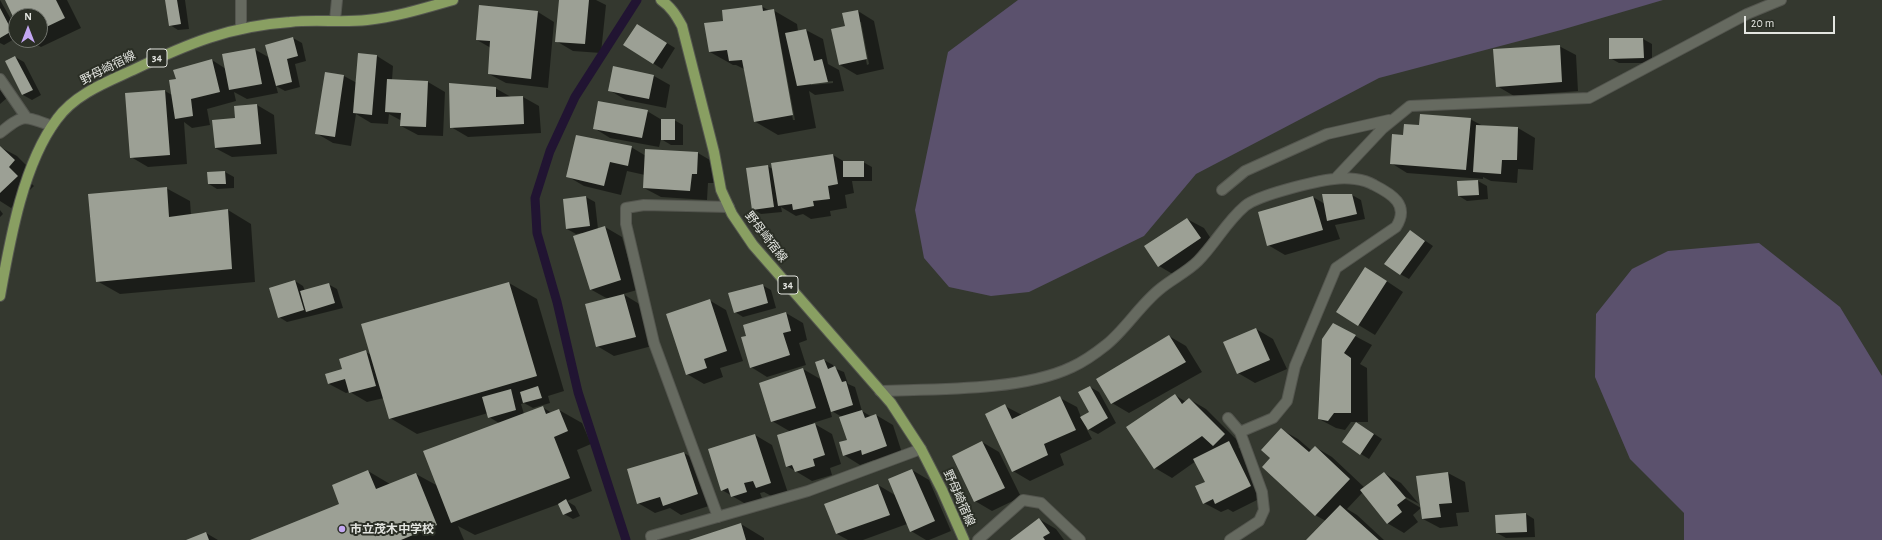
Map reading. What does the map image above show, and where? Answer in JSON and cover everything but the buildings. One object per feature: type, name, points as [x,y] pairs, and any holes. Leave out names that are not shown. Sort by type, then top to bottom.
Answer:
[{"type":"main road","name":"野母崎宿線","points":[[0,296],[9,247],[26,184],[38,152],[52,126],[72,103],[107,81],[168,53],[203,39],[241,29],[290,22],[366,20],[402,14],[453,0]]},
{"type":"main road","name":"野母崎宿線","points":[[664,2],[675,13],[682,26],[714,152],[721,190],[729,208],[753,245],[891,404],[921,450],[942,490],[964,540]]},
{"type":"street","points":[[241,0],[241,29]]},
{"type":"street","points":[[334,20],[337,0]]},
{"type":"street","points":[[1335,179],[1383,128],[1410,106],[1589,98],[1747,14],[1781,0]]},
{"type":"street","points":[[0,79],[26,117]]},
{"type":"street","points":[[0,133],[16,120],[26,117],[52,126]]},
{"type":"street","points":[[1222,190],[1245,171],[1327,134],[1393,120]]},
{"type":"street","points":[[880,391],[1000,385],[1039,379],[1072,367],[1107,345],[1160,289],[1198,262],[1234,217],[1246,205],[1269,195],[1335,179],[1361,180],[1394,196],[1398,202],[1400,221],[1396,227],[1336,268],[1295,366],[1287,401],[1273,418],[1240,432]]},
{"type":"street","points":[[718,517],[654,343],[626,224],[626,208],[644,205],[729,208]]},
{"type":"street","points":[[1228,418],[1240,432],[1262,492],[1264,510],[1259,521],[1230,540]]},
{"type":"street","points":[[652,540],[651,536],[808,491],[921,450]]},
{"type":"street","points":[[978,540],[1023,500],[1041,503],[1080,540]]},
{"type":"shaded area","points":[[1018,0],[1663,0],[1561,30],[1379,78],[1196,174],[1144,236],[1029,292],[991,296],[949,287],[924,258],[915,210],[948,52]]},
{"type":"shaded area","points":[[1759,243],[1840,307],[1882,376],[1882,540],[1684,540],[1684,513],[1630,459],[1595,377],[1596,314],[1632,269],[1668,251]]},
{"type":"waterway","points":[[626,540],[578,392],[557,302],[537,233],[535,198],[550,151],[575,97],[637,0]]},
{"type":"place","name":"市立茂木中学校","points":[[342,529]]}]
